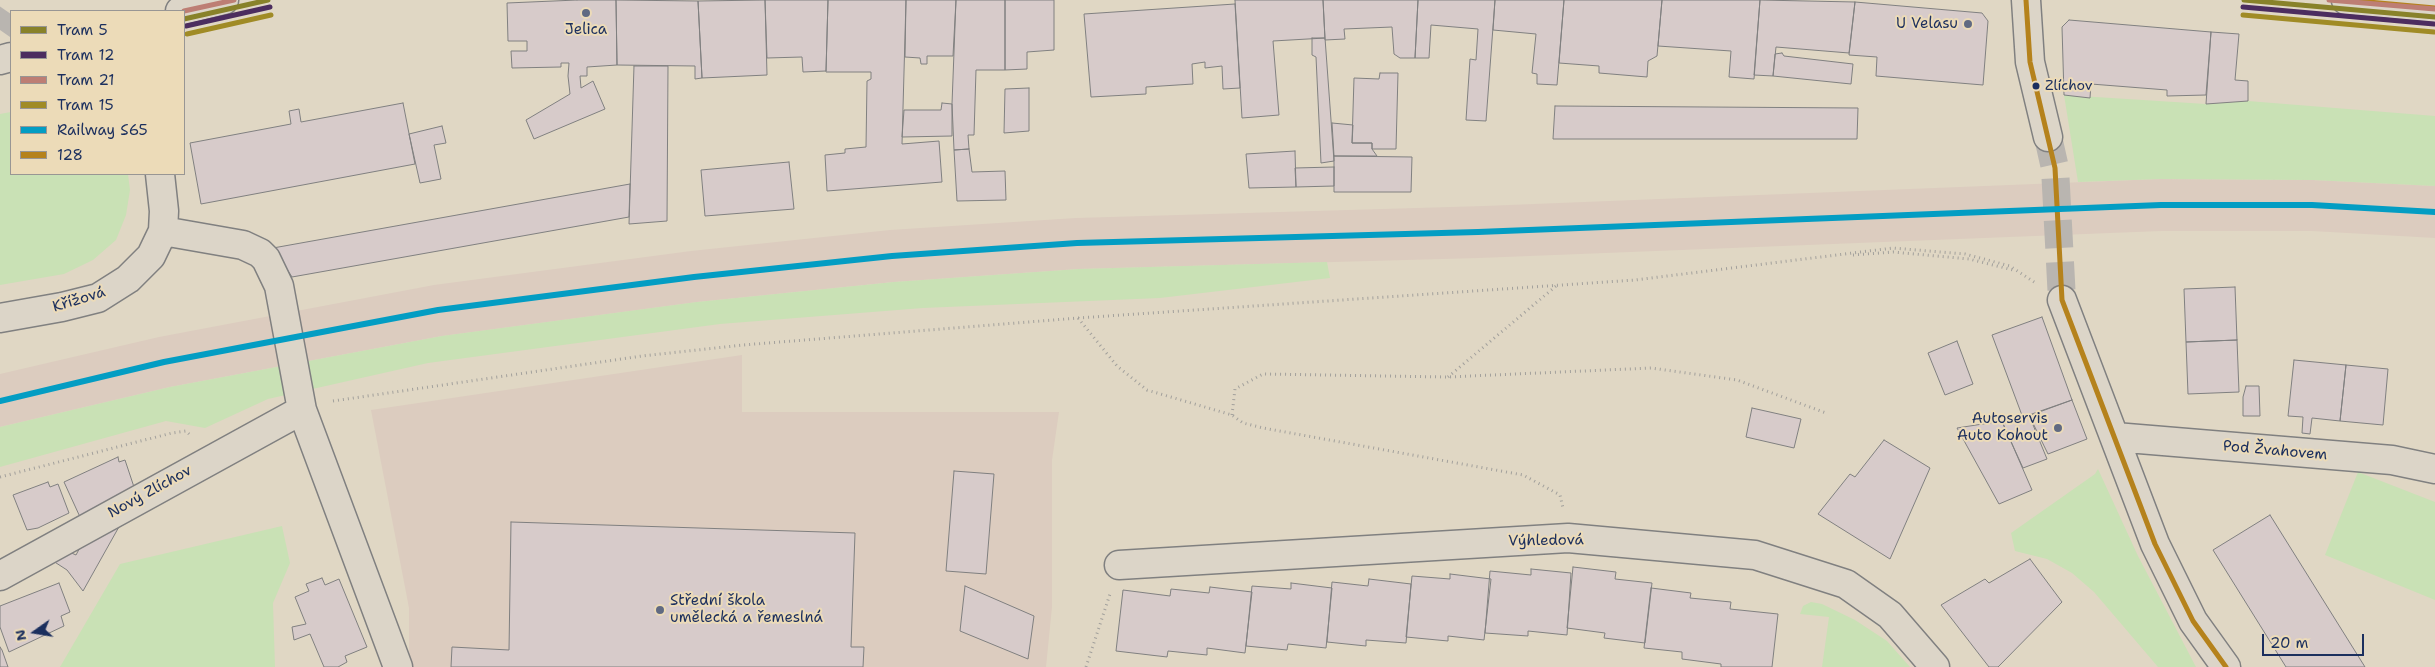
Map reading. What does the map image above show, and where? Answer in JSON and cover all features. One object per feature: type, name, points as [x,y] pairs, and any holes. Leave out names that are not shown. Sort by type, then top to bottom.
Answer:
[{"type":"street","points":[[184,10],[224,0]]},
{"type":"street","points":[[2026,0],[2030,62],[2048,137]]},
{"type":"street","points":[[2346,0],[2435,8]]},
{"type":"street","name":"Křížová","points":[[0,318],[62,307],[98,298],[128,279],[146,263],[156,248],[163,231],[164,211],[160,175]]},
{"type":"street","points":[[163,231],[252,248],[266,259],[279,286],[301,401],[398,667]]},
{"type":"street","points":[[2062,300],[2155,544],[2193,621],[2226,667]]},
{"type":"street","name":"Nový Zlíchov","points":[[0,576],[213,457],[301,401]]},
{"type":"street","name":"Pod Žvahovem","points":[[2114,437],[2392,460],[2435,469]]},
{"type":"street","name":"Výhledová","points":[[1120,565],[1568,538],[1755,555],[1846,584],[1890,615],[1935,667]]},
{"type":"path","points":[[301,401],[324,402],[642,356],[743,345],[1078,318],[1635,280],[1818,257],[1893,252],[1969,259],[2011,269],[2062,300]]},
{"type":"path","points":[[1448,378],[1556,285]]},
{"type":"path","points":[[1078,318],[1116,366],[1147,390],[1232,415],[1243,423],[1262,428],[1523,475],[1560,496],[1568,538]]},
{"type":"path","points":[[1232,415],[1235,390],[1263,374],[1448,378],[1651,368],[1737,380],[1826,413]]},
{"type":"path","points":[[0,477],[186,431],[213,457]]},
{"type":"path","points":[[1086,667],[1120,565]]},
{"type":"shaded area","points":[[2160,179],[2313,180],[2435,186],[2435,238],[2312,231],[2161,231],[1479,258],[1079,269],[894,282],[697,302],[442,336],[170,387],[0,427],[0,374],[159,337],[434,285],[691,251],[890,230],[1076,218],[1484,206]]},
{"type":"shaded area","points":[[742,355],[742,412],[1059,412],[1052,460],[1052,607],[1046,667],[413,667],[409,661],[409,608],[371,410]]},
{"type":"green space","points":[[2064,95],[2206,104],[2248,101],[2435,116],[2435,186],[2313,180],[2160,179],[2078,182]]},
{"type":"green space","points":[[10,112],[10,175],[128,175],[130,190],[126,215],[116,240],[93,260],[64,274],[0,285],[0,114]]},
{"type":"green space","points":[[1327,262],[1330,278],[1160,298],[923,308],[720,324],[428,363],[268,399],[205,428],[166,421],[0,467],[0,427],[170,387],[442,336],[697,302],[894,282],[1079,269]]},
{"type":"green space","points":[[2098,469],[2138,556],[2196,667],[2158,667],[2094,592],[2072,573],[2047,559],[2015,551],[2011,533],[2095,474]]},
{"type":"green space","points":[[2358,472],[2435,502],[2435,600],[2325,555]]},
{"type":"green space","points":[[282,526],[290,563],[273,603],[275,667],[60,667],[120,564]]},
{"type":"green space","points":[[1811,602],[1822,604],[1855,620],[1887,641],[1910,667],[1822,667],[1829,617],[1800,614],[1803,606]]},
{"type":"building","points":[[616,0],[617,65],[587,67],[587,76],[580,76],[581,88],[593,81],[605,109],[534,139],[526,120],[570,94],[569,63],[561,63],[561,67],[512,68],[511,51],[527,51],[527,41],[508,41],[507,3]]},
{"type":"building","points":[[616,0],[698,1],[702,78],[695,79],[695,66],[617,65]]},
{"type":"building","points":[[765,0],[828,0],[826,71],[803,72],[802,57],[767,58]]},
{"type":"building","points":[[765,0],[767,75],[702,78],[698,1]]},
{"type":"building","points":[[828,0],[906,0],[902,144],[939,141],[942,182],[827,191],[825,155],[845,153],[845,149],[866,147],[867,81],[871,79],[871,72],[826,72]]},
{"type":"building","points":[[906,0],[956,0],[953,56],[927,56],[927,64],[921,64],[920,58],[905,57]]},
{"type":"building","points":[[956,0],[1005,0],[1005,70],[976,70],[974,135],[968,135],[969,149],[954,150],[952,104]]},
{"type":"building","points":[[1005,0],[1054,0],[1054,50],[1027,52],[1027,69],[1005,70]]},
{"type":"building","points":[[1235,0],[1323,0],[1325,38],[1273,41],[1279,115],[1242,118]]},
{"type":"building","points":[[1323,0],[1418,0],[1415,58],[1400,58],[1394,54],[1392,27],[1344,29],[1345,39],[1325,40]]},
{"type":"building","points":[[1418,0],[1495,0],[1486,121],[1466,120],[1470,59],[1476,60],[1478,29],[1431,25],[1429,58],[1415,58]]},
{"type":"building","points":[[1495,0],[1564,0],[1557,85],[1537,84],[1537,74],[1532,73],[1536,34],[1493,30]]},
{"type":"building","points":[[1564,0],[1662,0],[1657,56],[1648,61],[1647,77],[1599,73],[1599,66],[1559,63]]},
{"type":"building","points":[[1662,0],[1760,0],[1754,79],[1729,77],[1731,51],[1658,46]]},
{"type":"building","points":[[1760,0],[1855,2],[1849,53],[1776,47],[1773,76],[1754,75]]},
{"type":"building","points":[[1855,2],[1982,13],[1988,21],[1983,85],[1876,76],[1877,57],[1849,55]]},
{"type":"building","points":[[1235,4],[1240,88],[1223,89],[1222,66],[1205,68],[1205,62],[1192,64],[1193,84],[1146,87],[1146,94],[1091,97],[1084,14]]},
{"type":"building","points":[[2069,20],[2211,32],[2206,95],[2167,96],[2167,90],[2091,84],[2090,98],[2064,95],[2062,27]]},
{"type":"building","points":[[2211,32],[2239,34],[2235,80],[2248,81],[2248,101],[2206,104]]},
{"type":"building","points":[[1312,38],[1325,38],[1334,161],[1321,163],[1316,57],[1312,55]]},
{"type":"building","points":[[1782,53],[1784,56],[1853,64],[1851,84],[1773,76],[1775,54]]},
{"type":"building","points":[[634,66],[668,66],[667,221],[629,224]]},
{"type":"building","points":[[1380,73],[1398,73],[1396,149],[1372,149],[1372,143],[1352,143],[1354,78],[1379,79]]},
{"type":"building","points":[[1029,88],[1029,131],[1004,133],[1005,89]]},
{"type":"building","points":[[403,103],[415,164],[201,204],[190,143],[291,124],[289,111],[299,109],[301,122]]},
{"type":"building","points":[[942,103],[952,104],[952,136],[902,137],[904,110],[941,110]]},
{"type":"building","points":[[1555,106],[1858,108],[1857,139],[1553,139]]},
{"type":"building","points":[[1332,123],[1353,125],[1352,143],[1372,143],[1372,149],[1377,156],[1334,156]]},
{"type":"building","points":[[442,126],[446,143],[434,145],[441,179],[420,183],[409,134]]},
{"type":"building","points":[[969,149],[972,172],[1005,171],[1006,200],[957,201],[954,150]]},
{"type":"building","points":[[1295,151],[1296,187],[1249,188],[1246,154]]},
{"type":"building","points":[[1334,156],[1412,157],[1411,192],[1334,192]]},
{"type":"building","points":[[789,162],[794,209],[705,216],[701,170]]},
{"type":"building","points":[[1334,167],[1334,186],[1296,187],[1295,168]]},
{"type":"building","points":[[630,184],[629,217],[292,277],[273,248]]},
{"type":"building","points":[[2235,287],[2237,340],[2186,342],[2184,289]]},
{"type":"building","points":[[2042,317],[2072,400],[2023,418],[1992,335]]},
{"type":"building","points":[[2237,340],[2239,392],[2188,394],[2186,342]]},
{"type":"building","points":[[1957,341],[1973,384],[1945,395],[1928,353]]},
{"type":"building","points":[[2294,360],[2346,365],[2340,421],[2312,418],[2310,434],[2302,433],[2303,417],[2288,416]]},
{"type":"building","points":[[2346,365],[2388,369],[2383,425],[2340,421]]},
{"type":"building","points":[[2246,386],[2259,386],[2260,416],[2243,416],[2243,397]]},
{"type":"building","points":[[2072,400],[2087,439],[2048,454],[2029,415]]},
{"type":"building","points":[[1752,408],[1801,419],[1794,448],[1746,437]]},
{"type":"building","points":[[2029,415],[2047,459],[2023,468],[2003,424]]},
{"type":"building","points":[[2002,421],[2032,490],[1999,504],[1957,428]]},
{"type":"building","points":[[1884,440],[1930,468],[1890,559],[1818,514],[1850,474],[1855,477]]},
{"type":"building","points":[[118,457],[119,462],[125,460],[134,487],[80,517],[64,482]]},
{"type":"building","points":[[954,471],[994,474],[986,574],[946,571]]},
{"type":"building","points":[[48,482],[50,487],[58,484],[69,513],[38,528],[27,530],[13,495]]},
{"type":"building","points":[[2270,515],[2365,667],[2286,667],[2213,550]]},
{"type":"building","points":[[511,522],[855,533],[851,647],[864,647],[863,667],[451,667],[452,647],[509,650]]},
{"type":"building","points":[[120,525],[83,591],[67,570],[50,559],[65,550],[76,555],[85,538]]},
{"type":"building","points":[[2030,559],[2062,602],[1998,667],[1989,667],[1941,605],[1985,579],[1989,583]]},
{"type":"building","points":[[1573,567],[1616,572],[1615,579],[1652,583],[1645,643],[1604,638],[1605,633],[1567,628]]},
{"type":"building","points":[[1531,569],[1571,573],[1567,635],[1528,631],[1528,636],[1485,633],[1490,571],[1531,575]]},
{"type":"building","points":[[1450,574],[1491,579],[1484,640],[1448,636],[1448,641],[1406,637],[1412,576],[1450,579]]},
{"type":"building","points":[[322,578],[325,585],[339,579],[367,647],[345,656],[347,662],[338,667],[324,667],[310,634],[294,640],[292,627],[306,624],[295,597],[309,591],[306,584]]},
{"type":"building","points":[[1369,579],[1411,584],[1406,643],[1366,640],[1366,646],[1327,642],[1332,582],[1368,586]]},
{"type":"building","points":[[59,583],[70,612],[61,616],[64,626],[9,652],[0,627],[0,606]]},
{"type":"building","points":[[1291,583],[1332,588],[1326,648],[1288,644],[1287,650],[1246,646],[1252,586],[1291,589]]},
{"type":"building","points":[[965,586],[1034,616],[1028,659],[960,631]]},
{"type":"building","points":[[1210,587],[1252,592],[1245,653],[1207,648],[1207,655],[1168,651],[1167,657],[1116,651],[1123,590],[1170,596],[1171,589],[1209,593]]},
{"type":"building","points":[[1651,588],[1691,593],[1690,598],[1731,602],[1730,609],[1778,614],[1772,667],[1721,667],[1721,664],[1682,659],[1682,652],[1644,648]]},
{"type":"building","points":[[0,647],[2,650],[8,667],[0,667]]},
{"type":"tunnel","points":[[0,30],[10,15]]},
{"type":"tunnel","points":[[2048,137],[2055,168],[2062,300]]},
{"type":"tram line","name":"21","points":[[185,11],[234,0]]},
{"type":"tram line","name":"5","points":[[185,19],[268,0]]},
{"type":"tram line","name":"5","points":[[2244,0],[2435,17]]},
{"type":"tram line","name":"21","points":[[2329,0],[2435,9]]},
{"type":"tram line","name":"12","points":[[186,26],[270,7]]},
{"type":"tram line","name":"12","points":[[2243,7],[2434,24]]},
{"type":"tram line","name":"15","points":[[187,34],[271,15]]},
{"type":"tram line","name":"15","points":[[2243,15],[2434,32]]},
{"type":"rail line","name":"S65","points":[[0,401],[164,362],[438,310],[694,277],[892,256],[1077,243],[1478,232],[2161,205],[2312,205],[2435,212]]},
{"type":"transit line","name":"128","points":[[2026,0],[2030,62],[2055,168],[2062,300],[2155,544],[2193,621],[2226,667]]},
{"type":"transit line","name":"128","points":[[2346,0],[2435,8]]},
{"type":"place","name":"Jelica","points":[[586,13]]},
{"type":"place","name":"U Velasu","points":[[1968,24]]},
{"type":"place","name":"Zlíchov","points":[[2036,86]]},
{"type":"place","name":"Autoservis Auto Kohout","points":[[2058,428]]},
{"type":"place","name":"Střední škola umělecká a řemeslná","points":[[660,610]]}]
